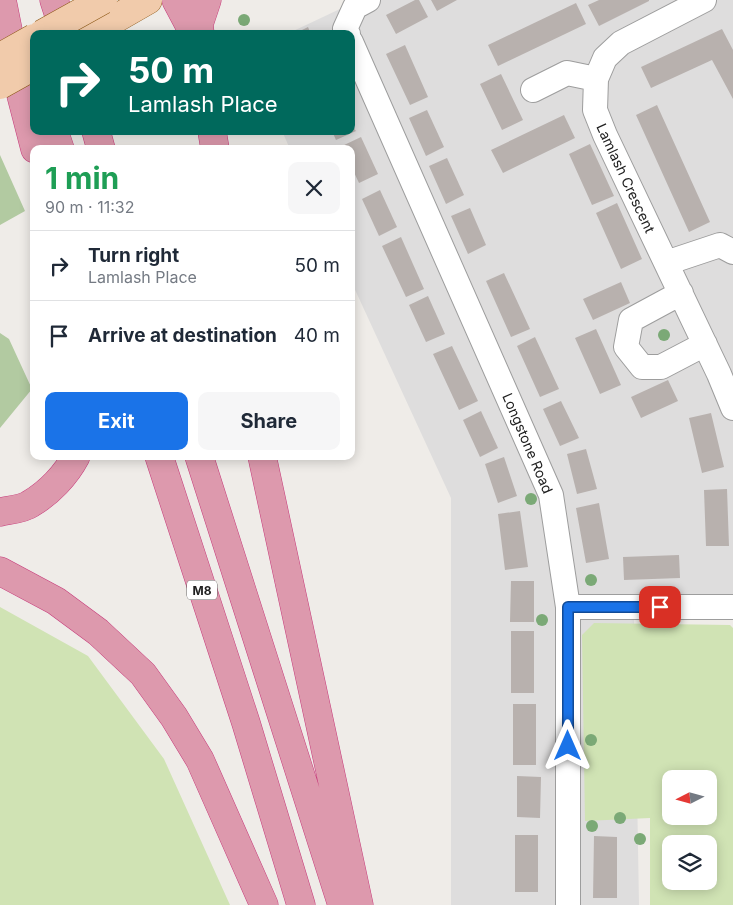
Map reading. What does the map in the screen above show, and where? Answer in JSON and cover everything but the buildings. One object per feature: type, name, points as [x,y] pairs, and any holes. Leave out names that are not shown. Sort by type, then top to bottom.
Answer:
[{"type":"highway","points":[[2,0],[30,130]]},
{"type":"highway","points":[[11,0],[30,56]]},
{"type":"highway","points":[[54,0],[64,30]]},
{"type":"highway","points":[[176,0],[192,30]]},
{"type":"highway","points":[[200,30],[199,24],[207,0]]},
{"type":"highway","points":[[0,512],[29,505],[50,489],[74,460]]},
{"type":"highway","name":"M8","points":[[160,460],[246,723],[301,905]]},
{"type":"highway","name":"M8","points":[[199,460],[342,905]]},
{"type":"highway","points":[[263,460],[359,905]]},
{"type":"highway","points":[[0,572],[56,601],[98,632],[143,674],[174,717],[200,760],[264,905]]},
{"type":"main road","points":[[49,30],[103,0]]},
{"type":"main road","points":[[96,30],[138,6]]},
{"type":"main road","points":[[0,57],[30,40]]},
{"type":"main road","points":[[0,85],[30,70]]},
{"type":"street","points":[[346,30],[355,7],[368,0]]},
{"type":"street","name":"Lamlash Crescent","points":[[704,0],[621,43],[605,58],[596,79],[595,110],[605,135],[705,344],[726,369],[733,408]]},
{"type":"street","name":"Longstone Road","points":[[355,51],[551,495],[568,607],[568,905]]},
{"type":"street","points":[[533,90],[568,73],[596,79]]},
{"type":"street","points":[[666,263],[720,245],[733,252]]},
{"type":"street","points":[[681,293],[631,320],[626,347],[642,367],[661,367],[705,344]]},
{"type":"street","points":[[568,607],[733,607]]},
{"type":"shaded area","points":[[359,0],[733,0],[733,612],[634,614],[639,905],[451,905],[451,498],[355,290],[355,145],[288,145],[284,135],[355,135],[355,30],[295,30]]},
{"type":"green space","points":[[0,155],[25,211],[0,225]]},
{"type":"green space","points":[[0,333],[9,339],[30,385],[30,391],[0,428]]},
{"type":"green space","points":[[0,607],[88,656],[164,759],[230,905],[0,905]]},
{"type":"green space","points":[[594,623],[730,625],[733,628],[733,905],[650,905],[650,818],[585,821],[582,635]]},
{"type":"route","points":[[568,746],[568,607],[660,607]]}]
